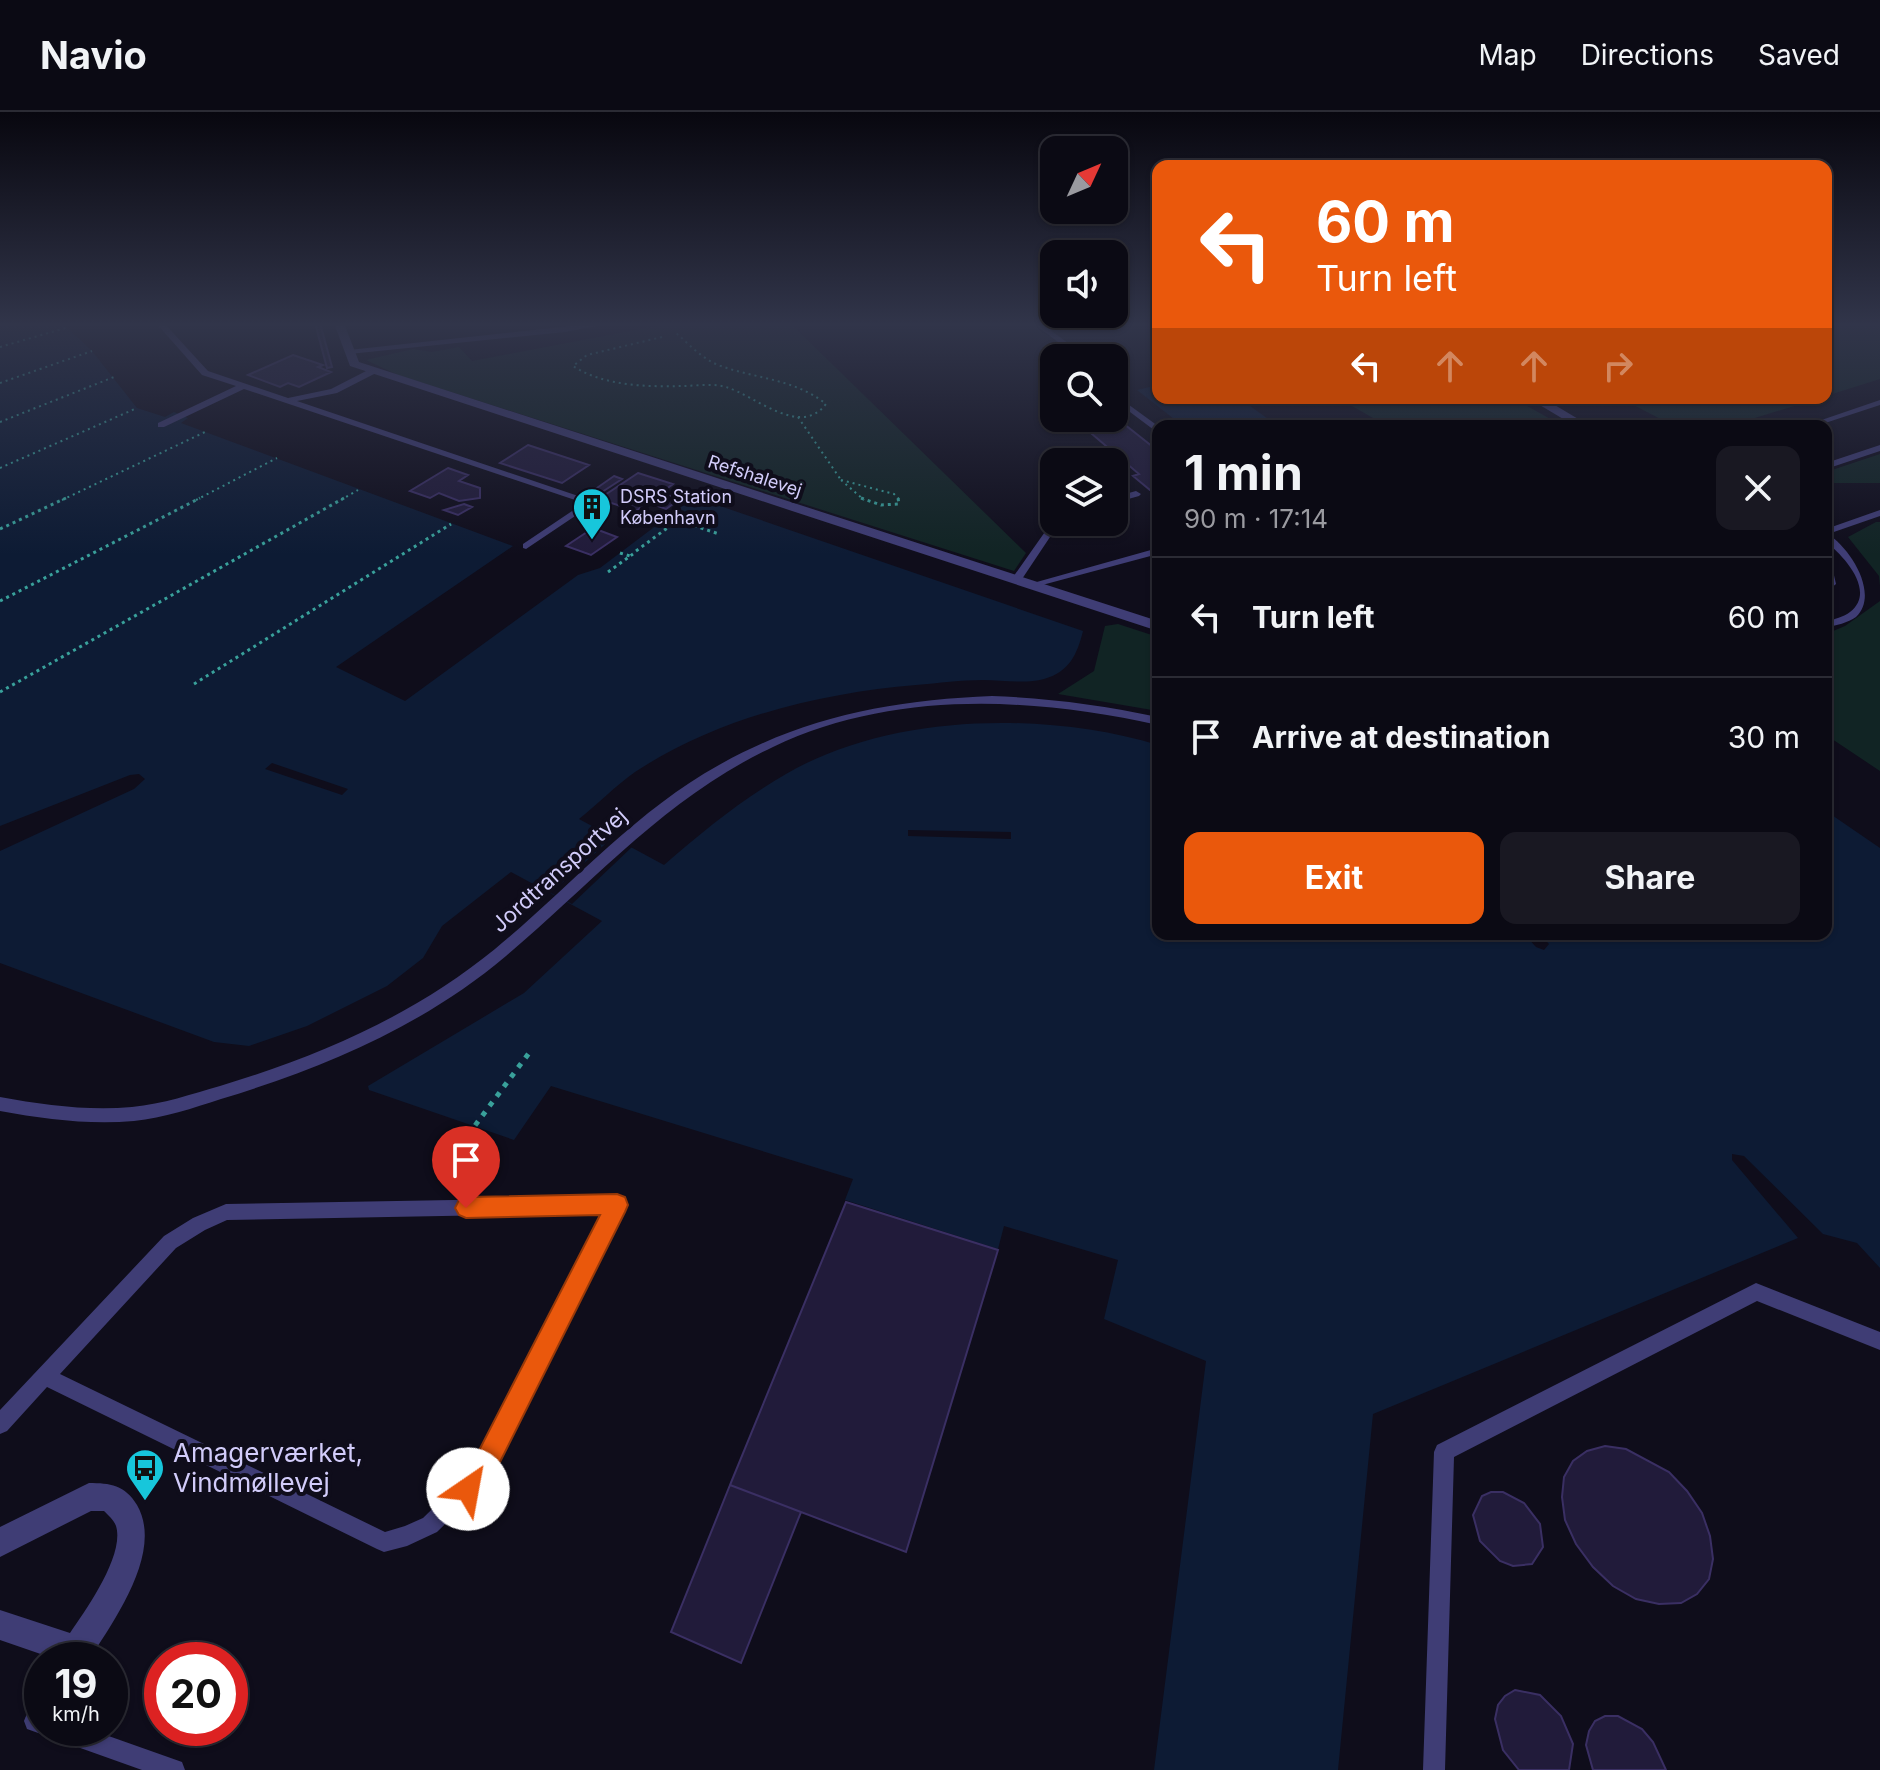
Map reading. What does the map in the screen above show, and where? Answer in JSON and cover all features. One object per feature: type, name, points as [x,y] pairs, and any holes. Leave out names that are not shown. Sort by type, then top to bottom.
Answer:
[{"type":"street","name":"Refshalevej","points":[[463,400],[1152,624]]},
{"type":"street","points":[[1545,404],[1573,420]]},
{"type":"street","points":[[0,1542],[89,1497],[110,1497],[124,1510],[131,1527],[130,1549],[104,1608],[83,1642]]},
{"type":"street","points":[[0,1625],[41,1642]]},
{"type":"lane","points":[[161,425],[213,400]]},
{"type":"lane","points":[[287,400],[591,502],[526,546]]},
{"type":"lane","points":[[325,400],[323,403],[326,414]]},
{"type":"lane","points":[[1826,420],[1880,402]]},
{"type":"lane","points":[[1128,407],[1152,425]]},
{"type":"lane","points":[[1832,464],[1880,448]]},
{"type":"lane","points":[[1128,496],[1136,494]]},
{"type":"lane","points":[[1832,533],[1880,513]]},
{"type":"lane","points":[[1016,580],[1046,536]]},
{"type":"lane","points":[[1832,541],[1857,564],[1868,587],[1866,602],[1854,614],[1832,623]]},
{"type":"lane","points":[[1031,585],[1152,553]]},
{"type":"lane","name":"Jordtransportvej","points":[[0,1104],[61,1115],[135,1114],[281,1075],[384,1031],[448,992],[500,953],[670,802],[724,767],[779,741],[846,719],[920,704],[987,699],[1072,704],[1152,720]]},
{"type":"lane","points":[[0,1424],[44,1376],[170,1242],[226,1212],[617,1205],[479,1477],[430,1525],[407,1536],[384,1542],[44,1376]]},
{"type":"lane","points":[[1434,1770],[1444,1452],[1756,1292],[1880,1341]]},
{"type":"lane","points":[[105,1746],[174,1770]]},
{"type":"path","points":[[0,422],[55,400]]},
{"type":"path","points":[[758,400],[798,417],[814,418],[822,413],[826,404],[822,400]]},
{"type":"path","points":[[0,468],[137,408]]},
{"type":"path","points":[[798,417],[840,480],[872,503],[886,507],[899,504],[900,500],[894,494],[840,480]]},
{"type":"path","points":[[0,529],[205,432]]},
{"type":"path","points":[[0,601],[277,458]]},
{"type":"path","points":[[0,692],[358,490]]},
{"type":"path","points":[[674,519],[719,534]]},
{"type":"path","points":[[608,572],[670,526],[684,522]]},
{"type":"path","points":[[194,684],[451,524]]},
{"type":"path","points":[[620,553],[633,554]]},
{"type":"path","points":[[468,1135],[529,1053]]},
{"type":"green space","points":[[478,400],[869,400],[1026,553],[1014,571]]},
{"type":"green space","points":[[1348,404],[1524,404],[1552,420],[1376,420]]},
{"type":"green space","points":[[1632,404],[1800,404],[1748,420],[1662,420]]},
{"type":"green space","points":[[1880,454],[1880,483],[1832,483],[1832,470]]},
{"type":"green space","points":[[1880,522],[1880,586],[1879,576],[1848,537]]},
{"type":"green space","points":[[1880,601],[1880,771],[1832,739],[1832,631]]},
{"type":"green space","points":[[1118,624],[1152,635],[1152,710],[1058,694],[1094,671],[1105,626]]},
{"type":"water","points":[[0,400],[131,400],[137,408],[165,417],[174,412],[188,418],[181,423],[513,546],[336,667],[405,701],[578,575],[600,568],[694,497],[1083,631],[1071,661],[1060,672],[1044,679],[1022,682],[966,680],[843,694],[770,711],[735,723],[667,753],[635,772],[579,819],[664,865],[753,794],[827,754],[872,739],[920,729],[969,724],[1018,723],[1067,727],[1152,744],[1152,940],[1530,940],[1544,950],[1549,944],[1545,940],[1832,940],[1832,815],[1880,848],[1880,1268],[1857,1243],[1823,1234],[1744,1156],[1732,1154],[1732,1160],[1798,1238],[1373,1414],[1338,1770],[1154,1770],[1206,1361],[1104,1319],[1118,1260],[1004,1226],[998,1249],[845,1200],[853,1179],[551,1086],[514,1140],[369,1090],[368,1086],[524,993],[602,921],[511,872],[442,926],[423,958],[387,986],[307,1026],[249,1046],[214,1042],[0,963],[0,851],[134,789],[145,779],[139,774],[130,775],[0,826]]},
{"type":"water","points":[[1155,404],[1247,404],[1270,420],[1175,420]]},
{"type":"pier","points":[[272,763],[348,789],[342,795],[265,769]]},
{"type":"pier","points":[[908,830],[1011,832],[1011,839],[908,836]]},
{"type":"pier","points":[[613,837],[632,847],[572,904],[551,893]]},
{"type":"building","points":[[1128,427],[1152,446],[1152,490],[1133,476],[1139,474],[1128,465],[1128,448],[1108,448],[1090,432],[1128,432]]},
{"type":"building","points":[[528,445],[589,465],[562,483],[500,463]]},
{"type":"building","points":[[448,468],[468,475],[459,481],[480,488],[480,498],[459,501],[439,493],[430,498],[410,491]]},
{"type":"building","points":[[638,473],[673,484],[636,511],[599,499]]},
{"type":"building","points":[[614,476],[622,479],[602,492],[594,490]]},
{"type":"building","points":[[668,495],[680,499],[666,509],[655,505]]},
{"type":"building","points":[[464,504],[472,507],[458,515],[444,510]]},
{"type":"building","name":"DSRS Station København","points":[[593,528],[617,537],[591,555],[566,546]]},
{"type":"building","points":[[846,1202],[998,1250],[906,1552],[730,1485]]},
{"type":"building","points":[[1605,1446],[1626,1449],[1669,1472],[1702,1513],[1710,1536],[1713,1559],[1709,1579],[1697,1594],[1681,1603],[1659,1604],[1636,1599],[1613,1586],[1593,1567],[1576,1544],[1565,1520],[1562,1497],[1564,1477],[1573,1461],[1587,1451]]},
{"type":"building","points":[[730,1485],[801,1512],[741,1663],[671,1632]]},
{"type":"building","points":[[1503,1492],[1524,1503],[1540,1524],[1543,1547],[1532,1564],[1513,1566],[1500,1561],[1480,1541],[1473,1515],[1482,1496]]},
{"type":"building","points":[[1515,1690],[1540,1695],[1561,1716],[1573,1744],[1569,1770],[1519,1770],[1503,1750],[1495,1719],[1498,1705]]},
{"type":"building","points":[[1605,1716],[1618,1716],[1642,1729],[1653,1742],[1666,1770],[1593,1770],[1586,1745],[1589,1731],[1595,1721]]},
{"type":"place","name":"DSRS Station København","points":[[592,541]]},
{"type":"place","name":"Amagerværket, Vindmøllevej","points":[[145,1502]]},
{"type":"route","points":[[466,1208],[617,1205],[479,1477],[468,1489]]}]
